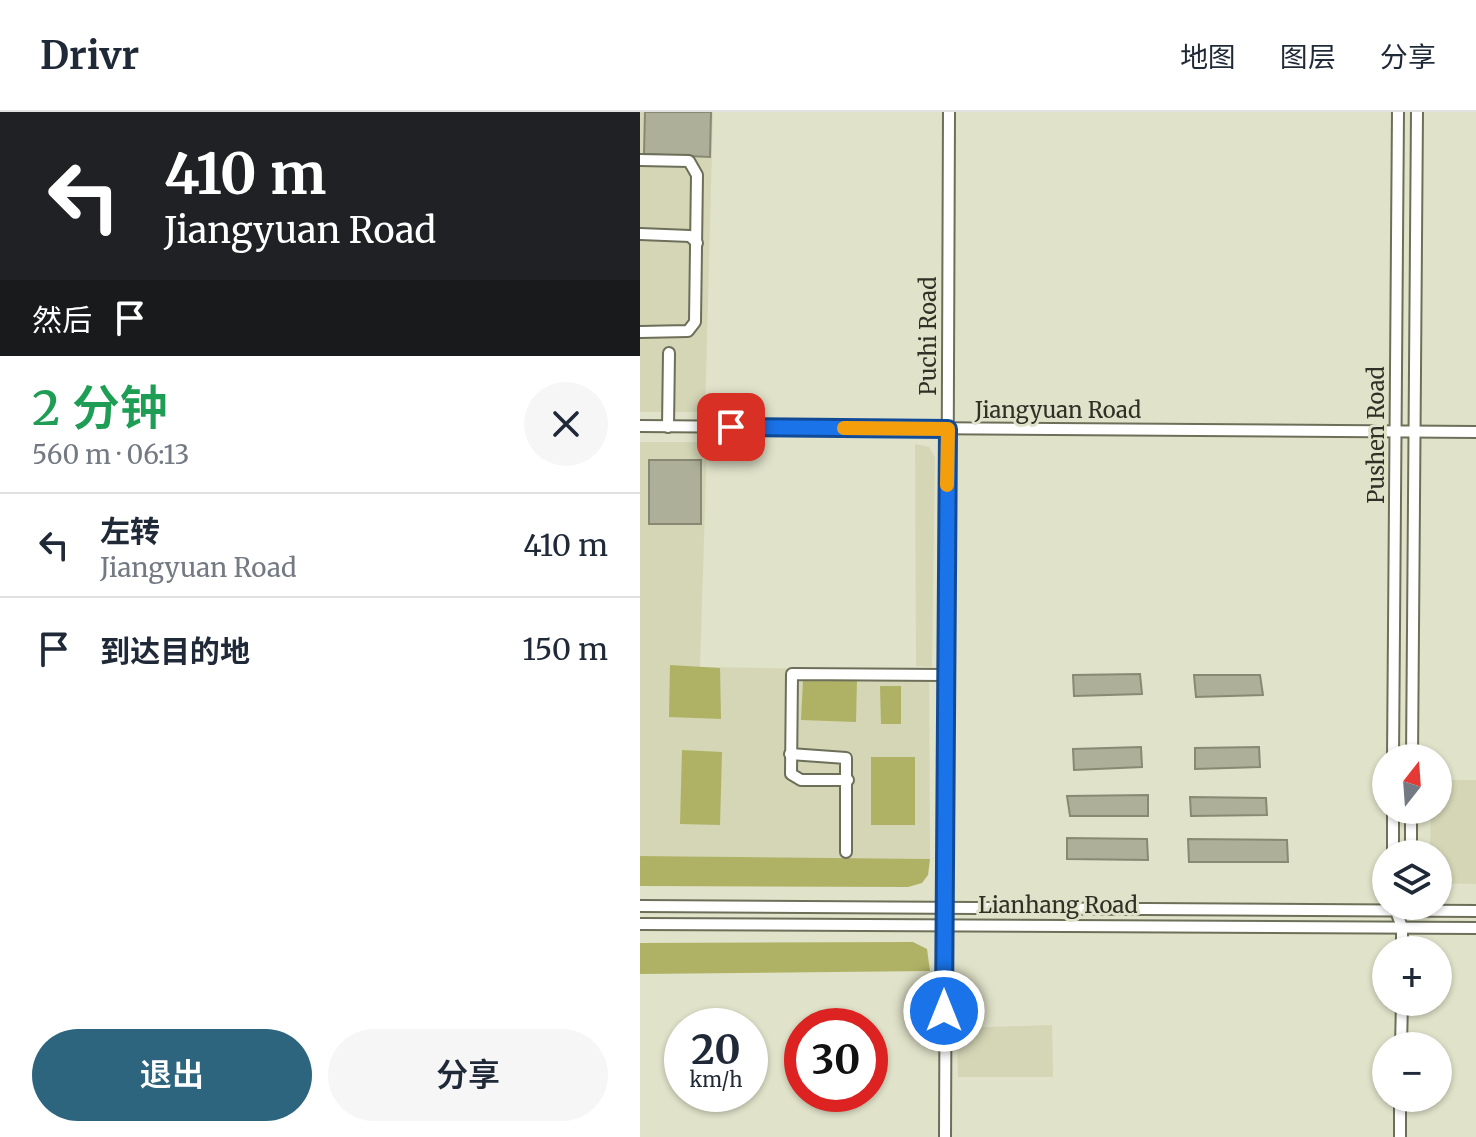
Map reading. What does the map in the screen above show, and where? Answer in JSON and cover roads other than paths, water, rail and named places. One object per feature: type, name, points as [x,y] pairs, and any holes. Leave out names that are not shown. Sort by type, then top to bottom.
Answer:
[{"type":"street","name":"Puchi Road","points":[[945,1137],[949,112]]},
{"type":"street","name":"Pushen Road","points":[[1393,744],[1398,112]]},
{"type":"street","name":"Pushen Road","points":[[1412,744],[1417,112]]},
{"type":"street","points":[[640,160],[689,161],[695,167],[697,243],[694,326],[685,331],[640,332]]},
{"type":"street","points":[[640,234],[690,236],[697,243]]},
{"type":"street","points":[[668,427],[669,353]]},
{"type":"street","name":"Jiangyuan Road","points":[[640,426],[1476,432]]},
{"type":"street","points":[[848,780],[793,778],[790,754],[792,674],[946,675]]},
{"type":"street","points":[[790,754],[843,756],[848,760],[846,852]]},
{"type":"street","name":"Lianhang Road","points":[[640,906],[1372,908]]},
{"type":"street","name":"Lianhang Road","points":[[1452,910],[1476,911]]},
{"type":"street","points":[[1399,920],[1402,936]]},
{"type":"street","points":[[1402,927],[1405,920]]},
{"type":"street","name":"Lianhang Road","points":[[640,924],[1476,928]]},
{"type":"street","points":[[1400,1112],[1400,1137]]}]
